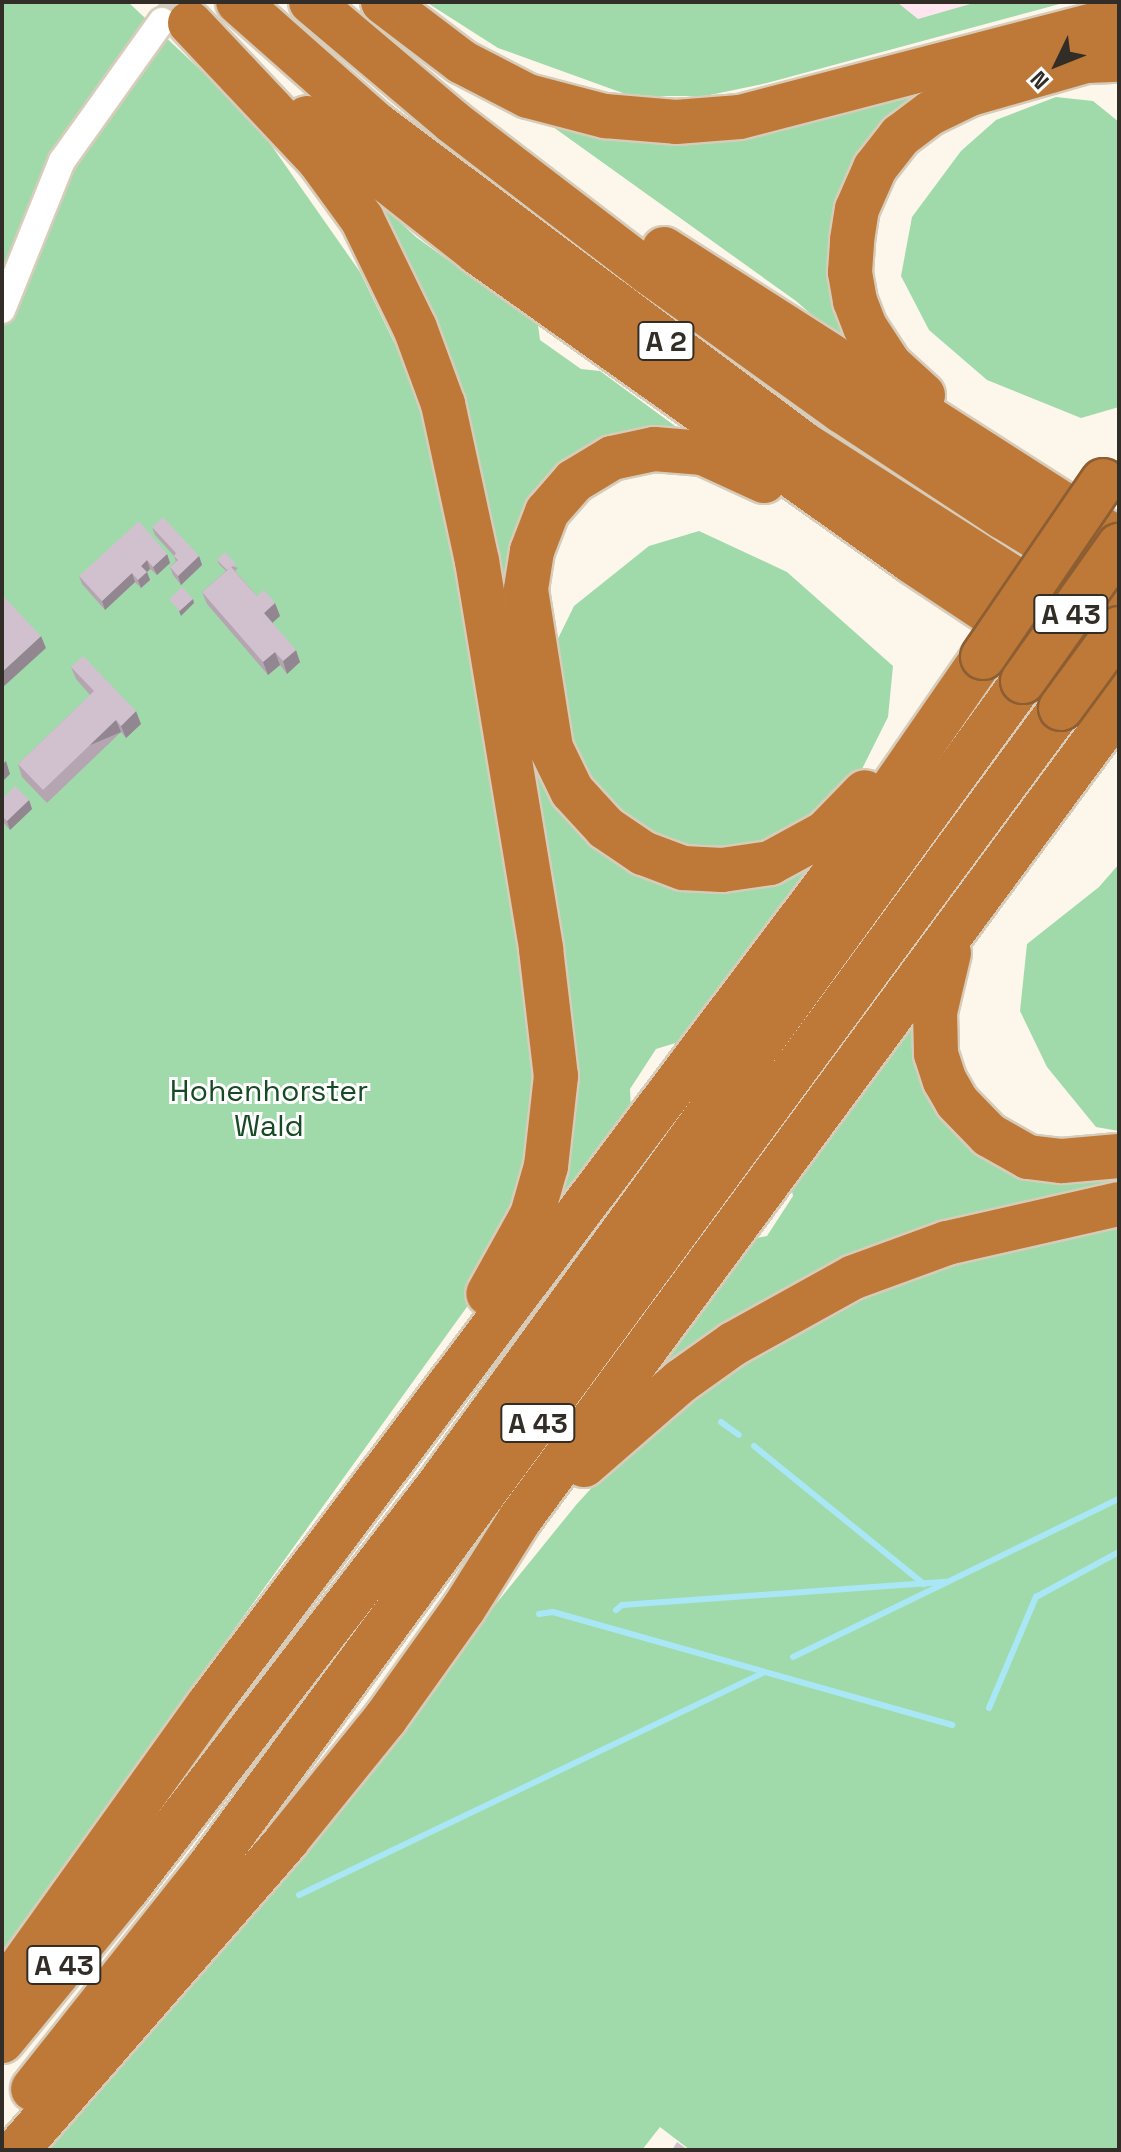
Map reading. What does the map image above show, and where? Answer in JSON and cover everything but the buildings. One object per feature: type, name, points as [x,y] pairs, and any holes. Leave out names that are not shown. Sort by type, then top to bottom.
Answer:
[{"type":"highway","name":"A 2","points":[[238,2],[376,124],[805,445],[1119,646]]},
{"type":"highway","name":"A 2","points":[[311,2],[453,122],[647,271],[830,402],[1003,517],[1119,588]]},
{"type":"highway","points":[[383,2],[462,62],[528,96],[605,116],[676,122],[740,117],[1119,18]]},
{"type":"highway","points":[[17,2150],[287,1840],[385,1719],[464,1608],[520,1519],[963,921],[1113,712],[1072,671],[913,562],[477,252],[172,15]]},
{"type":"highway","points":[[172,15],[319,160],[362,219],[415,328],[443,404],[477,561],[554,1037],[555,1111],[532,1215],[491,1289],[407,1413],[388,1465]]},
{"type":"highway","points":[[1028,485],[890,365],[865,327],[850,272],[857,209],[884,158],[900,136],[931,113],[984,90],[1086,61],[1119,60]]},
{"type":"highway","points":[[453,122],[507,133],[659,246],[1028,485],[1119,540]]},
{"type":"highway","points":[[913,562],[851,538],[747,471],[703,453],[654,449],[612,458],[574,481],[565,491],[547,512],[532,551],[526,590],[551,748],[572,791],[606,828],[643,853],[683,868],[722,870],[770,863],[825,833],[943,714]]},
{"type":"highway","points":[[2,1993],[209,1704],[830,879],[1111,470]]},
{"type":"highway","name":"A 43","points":[[2,2041],[127,1889],[438,1486],[1119,546]]},
{"type":"highway","name":"A 43","points":[[2,2129],[218,1854],[1119,629]]},
{"type":"highway","points":[[963,921],[943,967],[935,1012],[936,1054],[945,1081],[957,1102],[989,1135],[1028,1157],[1062,1161],[1119,1156]]},
{"type":"highway","points":[[464,1608],[498,1573],[589,1460],[681,1381],[733,1344],[793,1308],[901,1258],[947,1243],[1119,1204]]},
{"type":"street","points":[[2,310],[62,161],[172,15]]},
{"type":"shaded area","points":[[897,2],[977,2],[918,19]]},
{"type":"green space","name":"Hohenhorster Wald","points":[[2,2],[128,2],[253,119],[360,272],[427,410],[537,1035],[534,1154],[477,1293],[2,1951]]},
{"type":"green space","points":[[426,2],[897,2],[918,19],[977,2],[1067,2],[767,83],[705,96],[631,96],[498,48]]},
{"type":"green space","points":[[1119,33],[874,149],[858,355],[796,301],[535,114],[615,132]]},
{"type":"green space","points":[[1056,97],[1093,101],[1119,122],[1119,407],[1081,418],[987,380],[929,330],[901,276],[912,217],[961,151],[996,120]]},
{"type":"green space","points":[[359,184],[416,237],[538,325],[540,340],[581,369],[600,371],[686,434],[528,511],[538,750],[647,869],[847,828],[679,1042],[656,1049],[630,1089],[631,1111],[512,1283],[565,1128],[487,558]]},
{"type":"green space","points":[[699,531],[787,572],[893,666],[888,717],[853,787],[785,843],[695,858],[633,835],[567,754],[548,659],[574,606],[649,546]]},
{"type":"green space","points":[[1119,864],[1119,1131],[1096,1127],[1047,1067],[1020,1011],[1027,944],[1099,887]]},
{"type":"green space","points":[[920,993],[947,1107],[1119,1169],[1119,1187],[1039,1203],[635,1396],[742,1241],[767,1236],[793,1196],[789,1176]]},
{"type":"green space","points":[[1119,1217],[1119,2150],[690,2150],[660,2127],[642,2150],[36,2150],[395,1745],[495,1605],[576,1505],[637,1438],[783,1324],[953,1255]]},
{"type":"waterway","points":[[721,1422],[739,1435]]},
{"type":"waterway","points":[[754,1446],[924,1584]]},
{"type":"waterway","points":[[793,1657],[1119,1499]]},
{"type":"waterway","points":[[989,1708],[1036,1597],[1119,1552]]},
{"type":"waterway","points":[[616,1610],[622,1605],[946,1582]]},
{"type":"waterway","points":[[539,1614],[553,1612],[952,1725]]},
{"type":"waterway","points":[[299,1895],[763,1673]]},
{"type":"tunnel","points":[[162,21],[177,2]]}]
